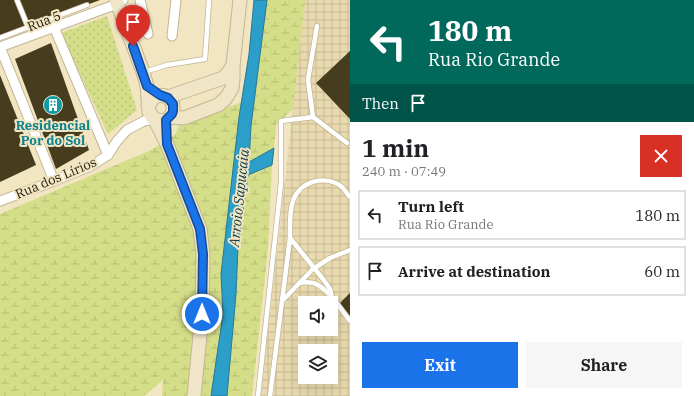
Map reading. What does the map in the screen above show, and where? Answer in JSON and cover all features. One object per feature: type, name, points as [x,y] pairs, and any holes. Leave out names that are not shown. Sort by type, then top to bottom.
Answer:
[{"type":"main road","points":[[155,116],[184,118],[218,105],[226,98],[232,88],[240,0]]},
{"type":"main road","points":[[119,1],[143,72],[155,116],[200,229],[203,254],[202,314],[194,396]]},
{"type":"main road","points":[[155,116],[154,97],[165,97],[223,78],[233,65]]},
{"type":"main road","points":[[147,86],[165,97],[173,104],[174,107],[172,114],[155,116]]},
{"type":"street","points":[[140,0],[148,34]]},
{"type":"street","points":[[172,36],[176,0]]},
{"type":"street","points":[[54,181],[0,47],[119,1]]},
{"type":"street","points":[[54,27],[108,155]]},
{"type":"street","name":"Rua dos Lírios","points":[[0,201],[91,166],[108,155],[117,141],[127,130],[155,116]]},
{"type":"lane","points":[[17,0],[28,27]]},
{"type":"lane","points":[[143,72],[148,72],[168,65],[205,59],[209,0]]},
{"type":"lane","name":"Rua 5","points":[[0,38],[87,5]]},
{"type":"lane","points":[[313,118],[308,80],[317,26]]},
{"type":"lane","points":[[258,396],[281,183],[281,121],[313,118],[348,143]]},
{"type":"lane","points":[[270,396],[290,238],[290,218],[293,200],[299,190],[308,183],[317,181],[331,182],[341,187],[350,197]]},
{"type":"lane","points":[[290,238],[330,289],[332,296]]},
{"type":"lane","points":[[282,302],[313,268],[330,258],[350,250]]},
{"type":"lane","points":[[299,283],[306,282],[317,284],[330,296]]},
{"type":"lane","points":[[338,305],[350,320]]},
{"type":"shaded area","points":[[305,0],[350,0],[350,396],[261,396]]},
{"type":"green space","points":[[267,0],[305,0],[293,109],[276,125],[274,148],[249,162],[251,126]]},
{"type":"green space","points":[[107,16],[137,110],[108,134],[61,33]]},
{"type":"green space","points":[[242,102],[221,274],[224,313],[211,396],[162,396],[163,380],[144,396],[0,396],[0,214],[149,151],[175,135],[179,125]]},
{"type":"green space","points":[[272,165],[268,249],[252,396],[227,396],[236,294],[238,247],[248,175]]},
{"type":"water","name":"Arroio Sapucaia","points":[[254,0],[267,0],[251,126],[249,162],[274,148],[272,165],[248,175],[238,247],[236,294],[227,396],[211,396],[223,314],[221,274],[239,117],[249,54]]},
{"type":"building","points":[[0,0],[100,0],[0,37]]},
{"type":"building","name":"Residencial Por do Sol","points":[[51,43],[89,150],[56,169],[15,59]]},
{"type":"building","points":[[350,51],[350,119],[316,83]]},
{"type":"building","name":"Residencial Por do Sol","points":[[0,75],[36,165],[0,182]]},
{"type":"building","points":[[350,293],[350,316],[339,304]]},
{"type":"place","name":"Residencial Por do Sol","points":[[53,105]]},
{"type":"route","points":[[133,46],[147,86],[154,92],[171,100],[174,107],[172,114],[166,120],[167,144],[200,229],[203,254],[202,314]]}]
